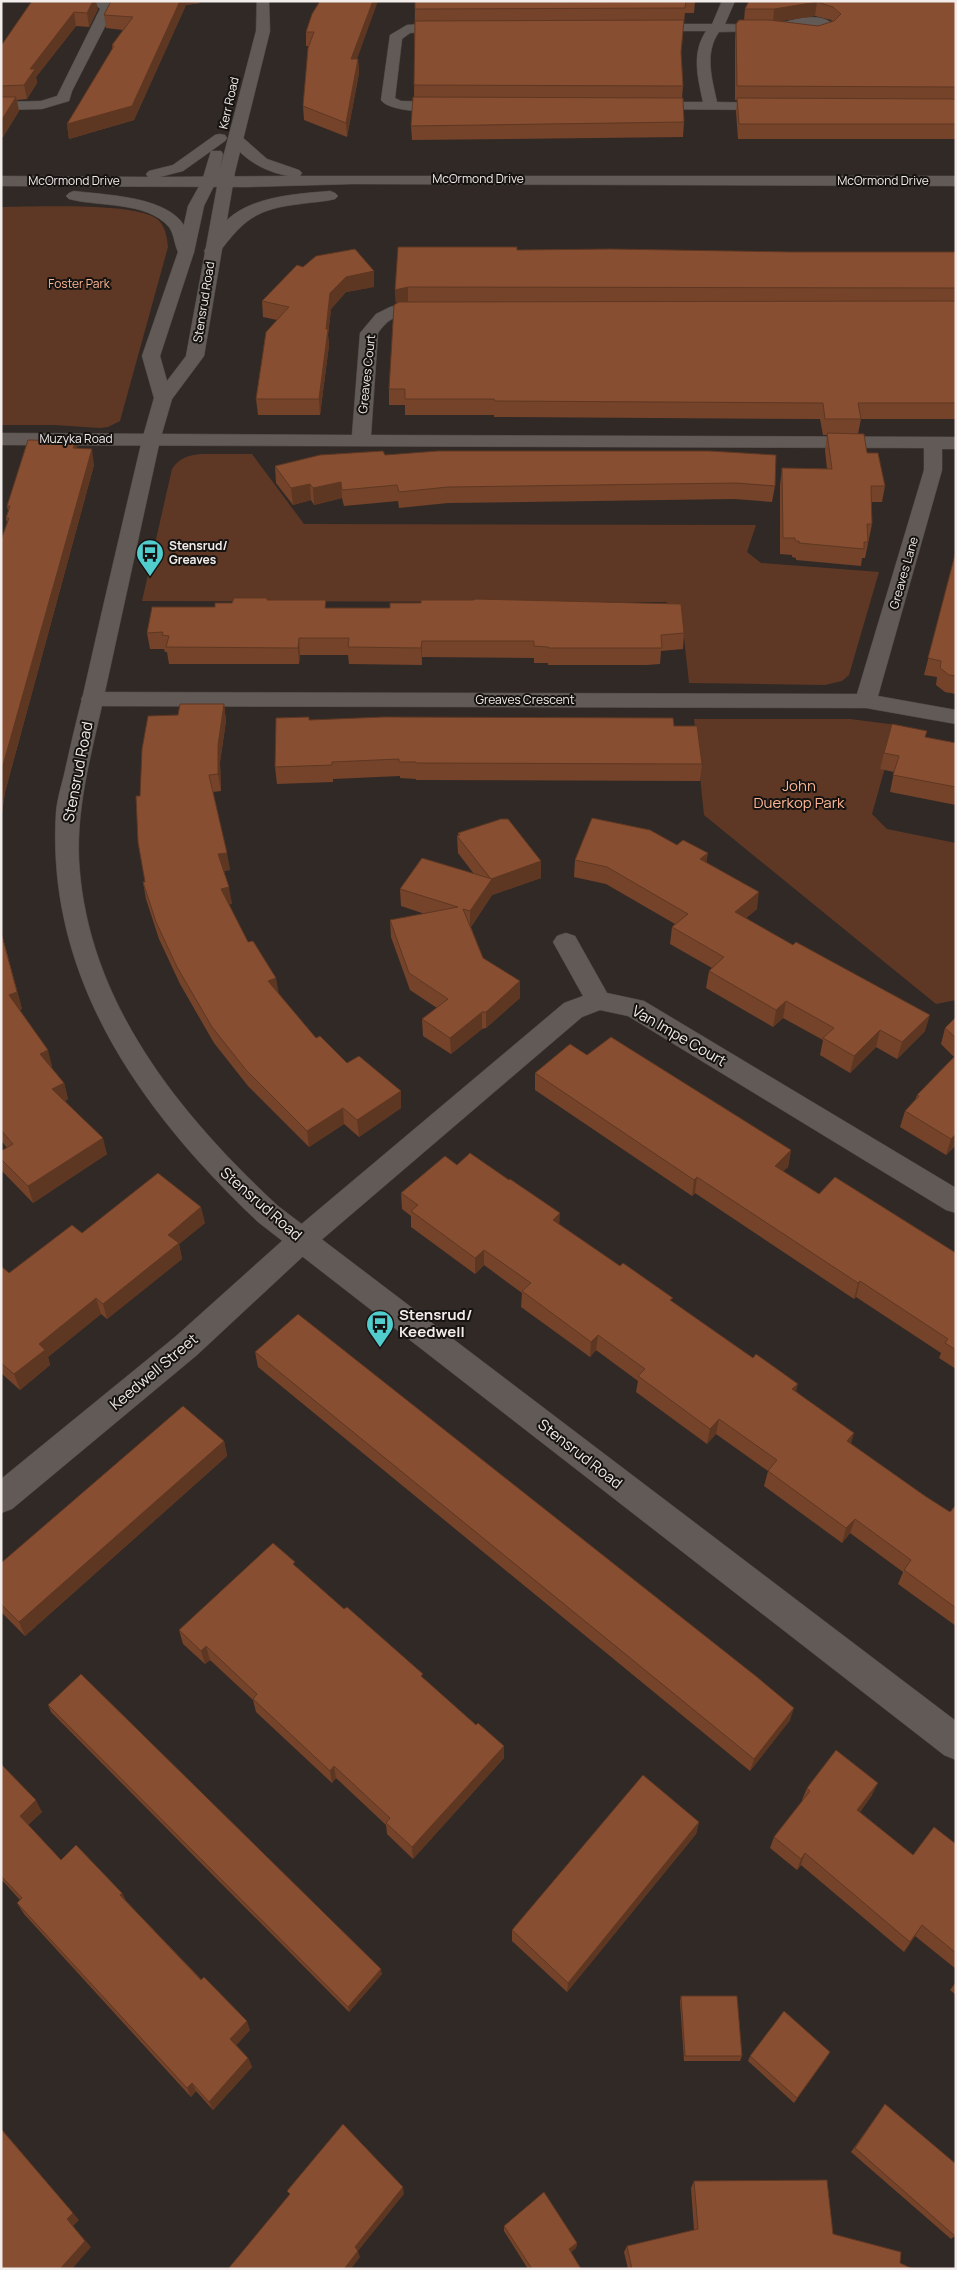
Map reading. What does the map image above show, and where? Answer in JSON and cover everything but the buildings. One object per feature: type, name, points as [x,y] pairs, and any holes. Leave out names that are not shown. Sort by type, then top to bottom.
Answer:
[{"type":"street","points":[[1,106],[42,105],[64,98],[65,91],[108,9],[107,6],[96,1]]},
{"type":"street","points":[[711,106],[702,67],[707,40],[723,20],[729,1]]},
{"type":"street","name":"Kerr Road","points":[[250,25],[262,6]]},
{"type":"street","name":"Kerr Road","points":[[225,189],[263,31],[262,6]]},
{"type":"street","points":[[468,106],[399,105],[388,100],[395,38],[407,28],[469,27]]},
{"type":"street","points":[[638,27],[773,28]]},
{"type":"street","points":[[632,106],[791,107]]},
{"type":"street","name":"Kerr Road","points":[[200,196],[210,181],[229,108]]},
{"type":"street","points":[[77,189],[143,177],[178,168],[220,138]]},
{"type":"street","points":[[236,138],[248,154],[261,164],[304,174],[353,179]]},
{"type":"street","name":"McOrmond Drive","points":[[1,181],[77,189],[200,196],[225,189],[353,179],[956,181]]},
{"type":"street","name":"McOrmond Drive","points":[[1,196],[77,189],[210,181],[225,189],[346,194],[287,200],[254,210],[236,221],[212,251]]},
{"type":"street","points":[[77,189],[162,214],[174,223],[179,231],[186,252]]},
{"type":"street","name":"Stensrud Road","points":[[225,189],[212,251],[195,356],[163,398],[151,440],[68,809],[66,844],[75,916],[85,954],[99,992],[117,1030],[139,1069],[166,1108],[234,1184],[268,1214],[956,1743]]},
{"type":"street","name":"McOrmond Drive","points":[[416,194],[956,194]]},
{"type":"street","name":"Stensrud Road","points":[[163,398],[151,356],[186,252],[200,196]]},
{"type":"street","name":"Greaves Court","points":[[361,441],[368,333],[378,319],[391,311],[448,309]]},
{"type":"street","name":"Muzyka Road","points":[[1,439],[361,441]]},
{"type":"street","points":[[361,441],[956,444]]},
{"type":"street","name":"Greaves Lane","points":[[866,701],[933,470],[933,443]]},
{"type":"street","name":"Greaves Crescent","points":[[92,699],[866,701],[956,717]]},
{"type":"street","points":[[302,1240],[573,1010],[598,1000],[566,942]]},
{"type":"street","name":"Van Impe Court","points":[[598,1000],[635,1008],[956,1202]]},
{"type":"street","name":"Keedwell Street","points":[[1,1498],[186,1346],[302,1240]]},
{"type":"green space","name":"Foster Park","points":[[58,206],[127,210],[145,214],[157,219],[162,224],[168,247],[120,421],[108,427],[100,428],[55,425],[1,425],[1,207]]},
{"type":"green space","points":[[201,454],[252,454],[304,524],[756,525],[747,552],[761,563],[879,572],[849,675],[842,681],[825,685],[689,683],[681,611],[666,602],[142,601],[172,469],[185,458]]},
{"type":"green space","name":"John Duerkop Park","points":[[694,719],[850,719],[897,725],[872,814],[887,829],[956,843],[956,1000],[936,1004],[704,815]]},
{"type":"place","name":"Stensrud/ Greaves","points":[[150,577]]},
{"type":"place","name":"Stensrud/ Keedwell","points":[[380,1348]]}]
